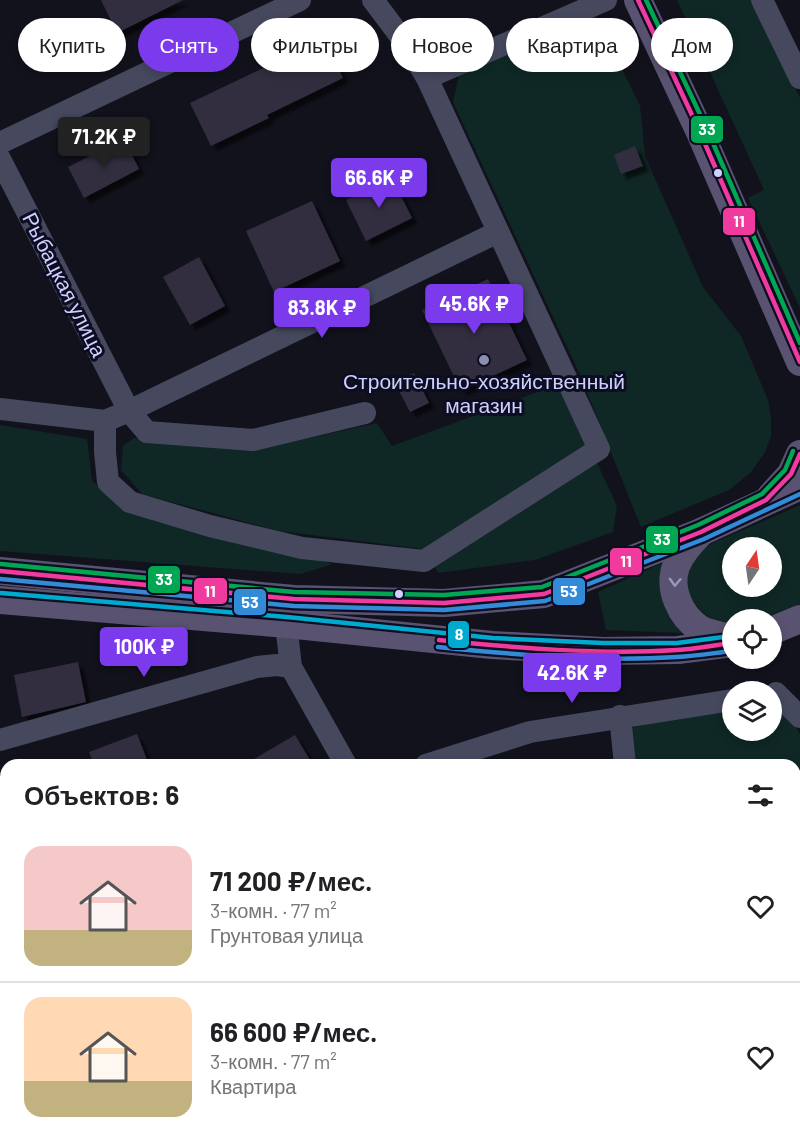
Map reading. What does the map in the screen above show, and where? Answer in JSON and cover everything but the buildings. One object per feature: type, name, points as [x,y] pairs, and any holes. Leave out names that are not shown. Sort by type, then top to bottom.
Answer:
[{"type":"main road","points":[[638,0],[699,130],[800,362]]},
{"type":"main road","points":[[766,500],[791,474],[800,454]]},
{"type":"main road","points":[[0,571],[294,599],[444,603],[544,594],[701,531],[800,486]]},
{"type":"main road","points":[[701,531],[685,549],[676,567],[675,599],[685,614],[700,628],[722,635]]},
{"type":"main road","points":[[0,600],[286,624],[492,645],[592,650],[678,650],[722,644]]},
{"type":"main road","points":[[782,627],[800,620]]},
{"type":"street","points":[[0,143],[300,0]]},
{"type":"street","points":[[105,421],[108,482],[130,502],[210,526],[302,548],[424,561],[599,449],[427,78],[409,48],[373,0]]},
{"type":"street","points":[[427,78],[606,0]]},
{"type":"street","points":[[762,0],[800,78]]},
{"type":"street","name":"Рыбацкая улица","points":[[0,159],[129,411],[147,432],[253,440],[365,413]]},
{"type":"street","points":[[0,409],[105,421],[498,232]]},
{"type":"street","points":[[286,624],[291,667],[343,759]]},
{"type":"street","points":[[0,740],[257,666],[291,667]]},
{"type":"street","points":[[782,692],[800,691]]},
{"type":"street","points":[[782,700],[800,717]]},
{"type":"street","points":[[445,759],[530,732],[722,701]]},
{"type":"street","points":[[620,716],[624,759]]},
{"type":"green space","points":[[677,0],[752,0],[800,98],[800,308],[748,198],[764,190],[710,72],[733,72],[733,18],[685,18]]},
{"type":"green space","points":[[506,52],[506,72],[623,72],[640,106],[645,156],[703,287],[741,336],[768,400],[771,436],[765,452],[751,472],[729,490],[641,527],[581,377],[453,102],[460,72],[494,72],[494,57]]},
{"type":"green space","points":[[562,383],[591,444],[424,549],[279,531],[142,494],[121,470],[123,446],[134,438],[259,449],[377,423],[392,446]]},
{"type":"green space","points":[[0,425],[87,439],[92,481],[121,504],[154,521],[333,564],[300,574],[0,551]]},
{"type":"green space","points":[[597,463],[617,506],[613,532],[535,560],[438,573],[435,567]]},
{"type":"green space","points":[[800,505],[800,604],[782,611],[722,609],[722,622],[712,620],[689,596],[685,579],[692,562],[704,547],[722,539],[722,597],[782,597],[782,537],[727,537]]},
{"type":"green space","points":[[662,563],[660,583],[663,601],[670,617],[683,633],[606,630],[598,592]]},
{"type":"green space","points":[[782,706],[800,734],[800,759],[634,759],[631,728],[704,710],[722,708],[722,741],[782,741]]},
{"type":"transit line","name":"11","points":[[638,0],[699,130],[800,362]]},
{"type":"transit line","name":"33","points":[[646,0],[706,127],[800,343]]},
{"type":"transit line","name":"33","points":[[1,564],[294,592],[444,595],[542,587],[698,525],[762,494],[785,470],[793,451]]},
{"type":"transit line","name":"11","points":[[0,571],[294,599],[444,603],[544,594],[701,532],[766,500],[791,474],[800,454]]},
{"type":"transit line","name":"53","points":[[0,579],[294,606],[444,610],[545,601],[704,539],[800,494]]},
{"type":"transit line","name":"8","points":[[1,593],[287,617],[493,638],[603,643],[677,643],[722,637]]},
{"type":"transit line","name":"11","points":[[439,640],[528,648],[618,652],[684,649],[722,644]]},
{"type":"transit line","name":"53","points":[[438,647],[528,655],[617,659],[684,657],[722,652]]},
{"type":"place","name":"Строительно-хозяйственный магазин","points":[[484,360]]}]
